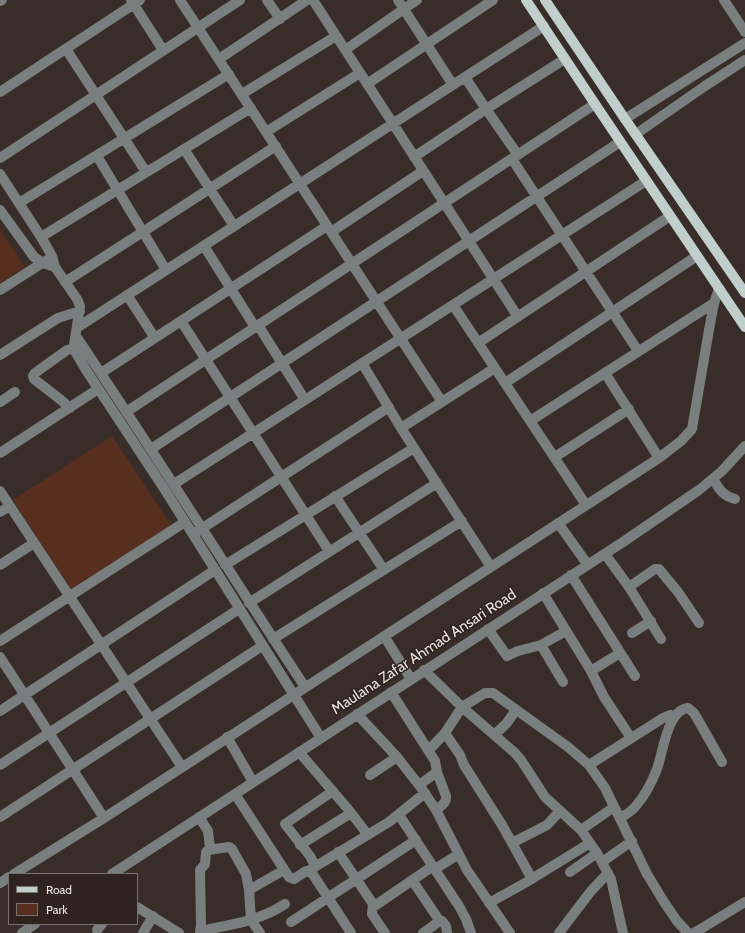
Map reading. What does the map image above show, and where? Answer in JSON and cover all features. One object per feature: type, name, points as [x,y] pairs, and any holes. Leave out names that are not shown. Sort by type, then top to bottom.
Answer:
[{"type":"main road","points":[[526,0],[745,327]]},
{"type":"main road","points":[[546,0],[625,119],[745,293]]},
{"type":"street","points":[[180,0],[442,402]]},
{"type":"street","points":[[0,158],[240,0]]},
{"type":"street","points":[[267,0],[280,19]]},
{"type":"street","points":[[398,0],[453,85]]},
{"type":"street","points":[[345,50],[417,0]]},
{"type":"street","points":[[367,84],[493,0]]},
{"type":"street","points":[[724,0],[745,32]]},
{"type":"street","points":[[0,92],[66,49],[135,1],[163,50]]},
{"type":"street","points":[[219,59],[280,19],[315,1],[336,36],[518,317]]},
{"type":"street","points":[[77,331],[127,295],[544,26]]},
{"type":"street","points":[[242,94],[336,36]]},
{"type":"street","points":[[625,119],[745,43]]},
{"type":"street","points":[[66,49],[146,172]]},
{"type":"street","points":[[414,157],[565,59]]},
{"type":"street","points":[[636,134],[745,60]]},
{"type":"street","points":[[266,132],[360,73]]},
{"type":"street","points":[[19,204],[229,74]]},
{"type":"street","points":[[465,77],[491,115],[537,197],[638,351]]},
{"type":"street","points":[[126,412],[595,104]]},
{"type":"street","points":[[41,237],[251,108]]},
{"type":"street","points":[[151,449],[620,142]]},
{"type":"street","points":[[65,282],[276,146]]},
{"type":"street","points":[[184,149],[234,226]]},
{"type":"street","points":[[97,156],[166,270]]},
{"type":"street","points":[[101,373],[231,289],[423,171]]},
{"type":"street","points":[[0,174],[41,237],[52,256],[55,267],[77,299],[80,306],[74,344],[76,353],[193,534],[321,738]]},
{"type":"street","points":[[174,484],[646,181]]},
{"type":"street","points":[[0,210],[34,256],[55,267]]},
{"type":"street","points":[[478,343],[670,216]]},
{"type":"street","points":[[204,246],[231,289],[283,363],[305,400]]},
{"type":"street","points":[[0,290],[52,256]]},
{"type":"street","points":[[505,383],[697,256]]},
{"type":"street","points":[[16,873],[104,818],[659,458],[682,441],[692,429],[714,303],[719,288]]},
{"type":"street","points":[[127,295],[155,338]]},
{"type":"street","points":[[530,421],[714,303]]},
{"type":"street","points":[[453,305],[586,505]]},
{"type":"street","points":[[0,354],[58,318],[80,311]]},
{"type":"street","points":[[181,321],[329,551]]},
{"type":"street","points":[[77,331],[101,373],[305,687]]},
{"type":"street","points":[[70,408],[34,380],[33,376],[67,350],[75,348]]},
{"type":"street","points":[[362,364],[401,428],[491,567]]},
{"type":"street","points":[[401,428],[495,368]]},
{"type":"street","points":[[605,373],[659,458]]},
{"type":"street","points":[[0,453],[98,389]]},
{"type":"street","points":[[0,402],[15,392]]},
{"type":"street","points":[[193,534],[389,407]]},
{"type":"street","points":[[555,457],[629,410]]},
{"type":"street","name":"Maulana Zafar Ahmad Ansari Road","points":[[114,873],[424,670],[605,554],[699,490],[713,479],[745,446]]},
{"type":"street","points":[[225,565],[414,448]]},
{"type":"street","points":[[713,479],[727,497],[735,499]]},
{"type":"street","points":[[249,603],[437,483]]},
{"type":"street","points":[[0,491],[182,767]]},
{"type":"street","points":[[336,496],[358,533],[384,570]]},
{"type":"street","points":[[0,512],[10,506]]},
{"type":"street","points":[[273,639],[462,521]]},
{"type":"street","points":[[0,641],[185,522]]},
{"type":"street","points":[[558,523],[588,564]]},
{"type":"street","points":[[0,565],[34,543]]},
{"type":"street","points":[[605,554],[629,587],[661,639]]},
{"type":"street","points":[[629,587],[654,568],[659,569],[678,592],[699,623]]},
{"type":"street","points":[[0,711],[215,570]]},
{"type":"street","points":[[571,575],[635,676]]},
{"type":"street","points":[[543,593],[591,671],[604,697],[631,738]]},
{"type":"street","points":[[0,765],[239,609]]},
{"type":"street","points":[[632,633],[651,621]]},
{"type":"street","points":[[488,629],[507,656],[518,651],[541,645],[566,631]]},
{"type":"street","points":[[384,636],[411,679]]},
{"type":"street","points":[[541,645],[563,682]]},
{"type":"street","points":[[0,817],[262,646]]},
{"type":"street","points":[[591,671],[620,653]]},
{"type":"street","points":[[0,657],[104,818]]},
{"type":"street","points":[[424,670],[462,707],[521,760],[545,797],[581,830],[599,857],[611,879],[623,933]]},
{"type":"street","points":[[391,692],[435,761],[437,772],[447,799],[436,810]]},
{"type":"street","points":[[429,750],[445,733],[462,707],[489,692],[493,693],[568,746],[589,765],[605,788],[648,874],[664,902],[677,921],[688,933]]},
{"type":"street","points":[[620,818],[635,808],[645,792],[657,769],[672,721],[675,716],[686,708],[691,710],[722,762]]},
{"type":"street","points":[[494,735],[506,724],[516,710]]},
{"type":"street","points":[[357,714],[397,757],[419,784],[436,810],[467,870],[510,933]]},
{"type":"street","points":[[589,765],[662,718],[670,715],[675,716]]},
{"type":"street","points":[[445,733],[502,825],[532,879]]},
{"type":"street","points":[[227,737],[253,782]]},
{"type":"street","points":[[299,752],[368,835]]},
{"type":"street","points":[[370,775],[397,757]]},
{"type":"street","points":[[419,784],[437,772]]},
{"type":"street","points":[[333,792],[285,824],[310,856],[312,873],[352,933]]},
{"type":"street","points":[[236,794],[284,870],[292,879],[368,835],[399,815],[425,793]]},
{"type":"street","points":[[581,830],[614,807]]},
{"type":"street","points":[[512,843],[547,825],[560,811]]},
{"type":"street","points":[[300,845],[351,813]]},
{"type":"street","points":[[399,815],[459,906],[471,933]]},
{"type":"street","points":[[199,817],[208,831],[210,848]]},
{"type":"street","points":[[291,922],[416,840]]},
{"type":"street","points":[[570,872],[632,841]]},
{"type":"street","points":[[489,903],[532,879],[590,843]]},
{"type":"street","points":[[260,933],[251,920],[249,890],[244,871],[230,847],[210,848],[206,852],[205,864],[200,870],[200,932],[251,920],[285,904]]},
{"type":"street","points":[[338,852],[373,904],[372,914],[385,933]]},
{"type":"street","points":[[373,907],[412,880],[459,854]]},
{"type":"street","points":[[249,890],[284,870]]},
{"type":"street","points":[[559,933],[586,896],[608,873]]},
{"type":"street","points":[[412,880],[439,920],[445,923],[447,933]]},
{"type":"street","points":[[694,933],[745,902]]},
{"type":"street","points":[[138,908],[180,933]]},
{"type":"street","points":[[142,933],[153,916]]},
{"type":"street","points":[[424,933],[439,920]]},
{"type":"street","points":[[22,933],[34,925]]},
{"type":"green space","points":[[0,229],[25,267],[0,283]]},
{"type":"green space","points":[[112,436],[171,525],[71,589],[13,500]]}]
